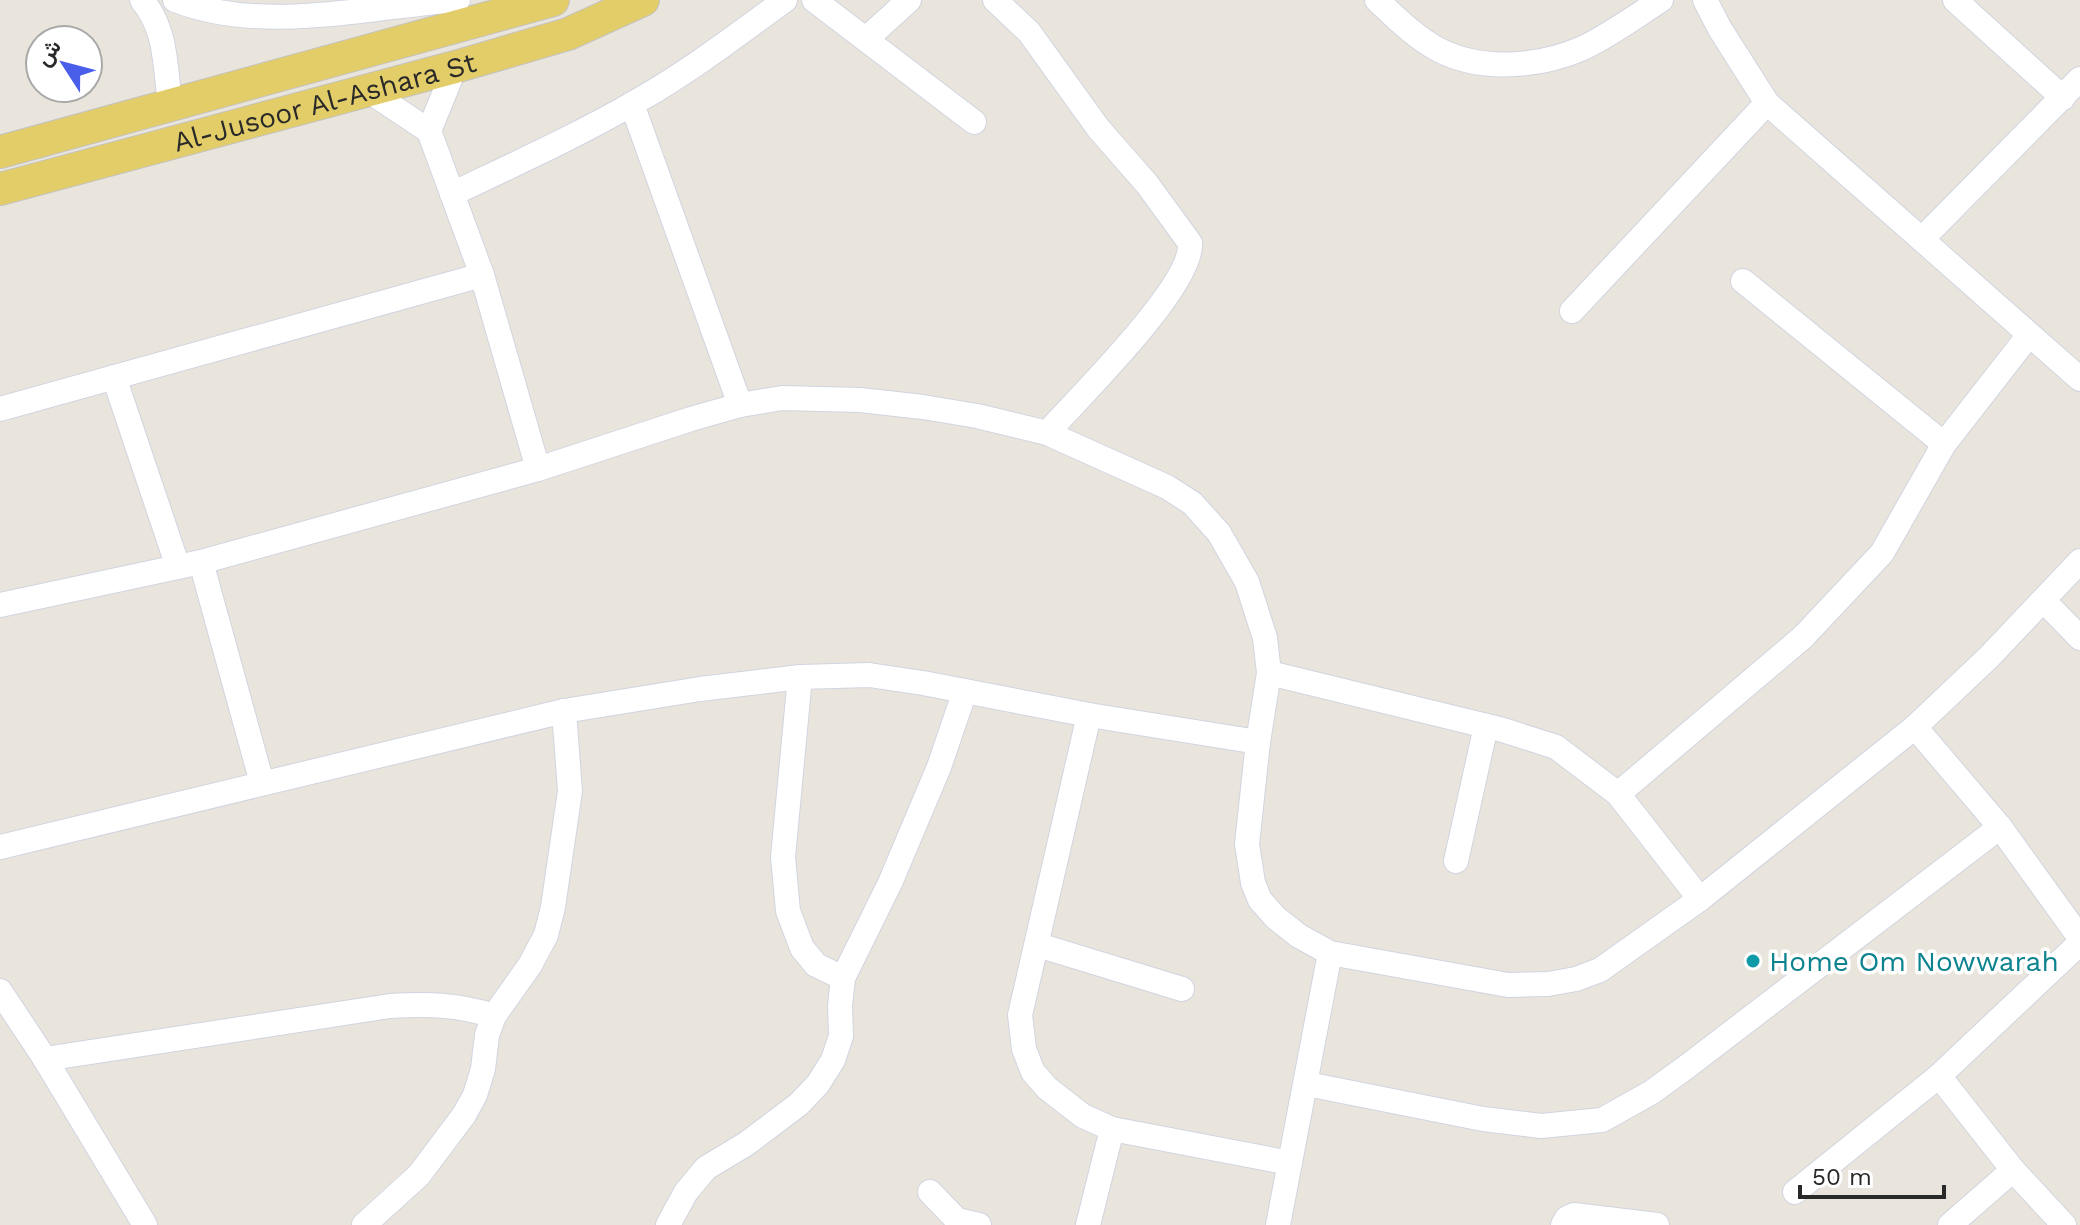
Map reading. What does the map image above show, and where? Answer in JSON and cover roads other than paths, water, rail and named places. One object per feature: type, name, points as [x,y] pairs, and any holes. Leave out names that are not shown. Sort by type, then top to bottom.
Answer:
[{"type":"main road","name":"Al-Jusoor Al-Ashara St","points":[[0,152],[553,0]]},
{"type":"main road","name":"Al-Jusoor Al-Ashara St","points":[[0,189],[369,91],[568,34],[643,0]]},
{"type":"street","points":[[142,0],[156,19],[161,33],[170,104]]},
{"type":"street","points":[[175,0],[216,12],[271,17],[458,0]]},
{"type":"street","points":[[452,194],[582,132],[632,104],[706,58],[785,0]]},
{"type":"street","points":[[814,0],[974,122]]},
{"type":"street","points":[[866,39],[909,0]]},
{"type":"street","points":[[995,0],[1036,40],[1098,128],[1147,184],[1190,243],[1191,253],[1186,266],[1154,314],[1047,433]]},
{"type":"street","points":[[1377,0],[1400,22],[1439,50],[1472,61],[1510,65],[1548,59],[1583,48],[1661,0]]},
{"type":"street","points":[[1705,0],[1741,65],[1767,103],[2080,379]]},
{"type":"street","points":[[1955,0],[2063,98]]},
{"type":"street","points":[[429,131],[455,67]]},
{"type":"street","points":[[1922,239],[2080,79]]},
{"type":"street","points":[[369,91],[429,131],[482,275],[538,469]]},
{"type":"street","points":[[1572,311],[1767,103]]},
{"type":"street","points":[[632,104],[740,405]]},
{"type":"street","points":[[0,409],[482,275]]},
{"type":"street","points":[[1743,281],[1944,444]]},
{"type":"street","points":[[1618,794],[1803,637],[1882,553],[1944,444],[2029,335]]},
{"type":"street","points":[[114,377],[190,564],[262,783]]},
{"type":"street","points":[[0,605],[190,564],[538,469],[740,405],[782,398],[860,400],[977,416],[1047,433],[1167,487],[1192,503],[1206,515],[1247,582],[1265,638],[1269,673],[1247,844],[1253,883],[1260,900],[1299,936],[1330,953],[1508,985],[1548,984],[1576,979],[1600,970],[1700,899],[1915,727],[2044,601],[2080,561]]},
{"type":"street","points":[[2044,601],[2080,638]]},
{"type":"street","points":[[1269,673],[1486,726],[1556,747],[1618,794],[1700,899]]},
{"type":"street","points":[[0,847],[564,711],[800,677],[869,675],[1258,742]]},
{"type":"street","points":[[800,677],[783,857],[788,911],[802,948],[816,965],[843,978]]},
{"type":"street","points":[[668,1225],[686,1192],[706,1168],[746,1144],[799,1104],[818,1084],[833,1060],[841,1036],[843,978],[890,883],[939,767],[965,691]]},
{"type":"street","points":[[364,1225],[419,1175],[464,1115],[475,1095],[483,1069],[487,1035],[494,1016],[530,965],[546,935],[570,791],[564,711]]},
{"type":"street","points":[[1089,715],[1020,1015],[1024,1049],[1033,1072],[1047,1088],[1083,1116],[1112,1129],[1290,1163]]},
{"type":"street","points":[[1456,861],[1486,726]]},
{"type":"street","points":[[1795,1192],[1939,1076],[2080,941],[2000,827],[1915,727]]},
{"type":"street","points":[[1307,1084],[1483,1119],[1541,1126],[1602,1120],[1652,1092],[1689,1065],[2000,827]]},
{"type":"street","points":[[1038,945],[1182,989]]},
{"type":"street","points":[[1278,1225],[1330,953]]},
{"type":"street","points":[[0,991],[45,1059],[145,1225]]},
{"type":"street","points":[[45,1059],[390,1006],[434,1003],[494,1016]]},
{"type":"street","points":[[1939,1076],[2013,1170],[2064,1225]]},
{"type":"street","points":[[1088,1225],[1112,1129]]},
{"type":"street","points":[[1950,1225],[2013,1170]]},
{"type":"street","points":[[930,1192],[957,1220],[979,1225]]},
{"type":"street","points":[[1563,1225],[1567,1218],[1574,1215],[1657,1225]]},
{"type":"place","name":"Home Om Nowwarah","points":[[1753,961]]}]
